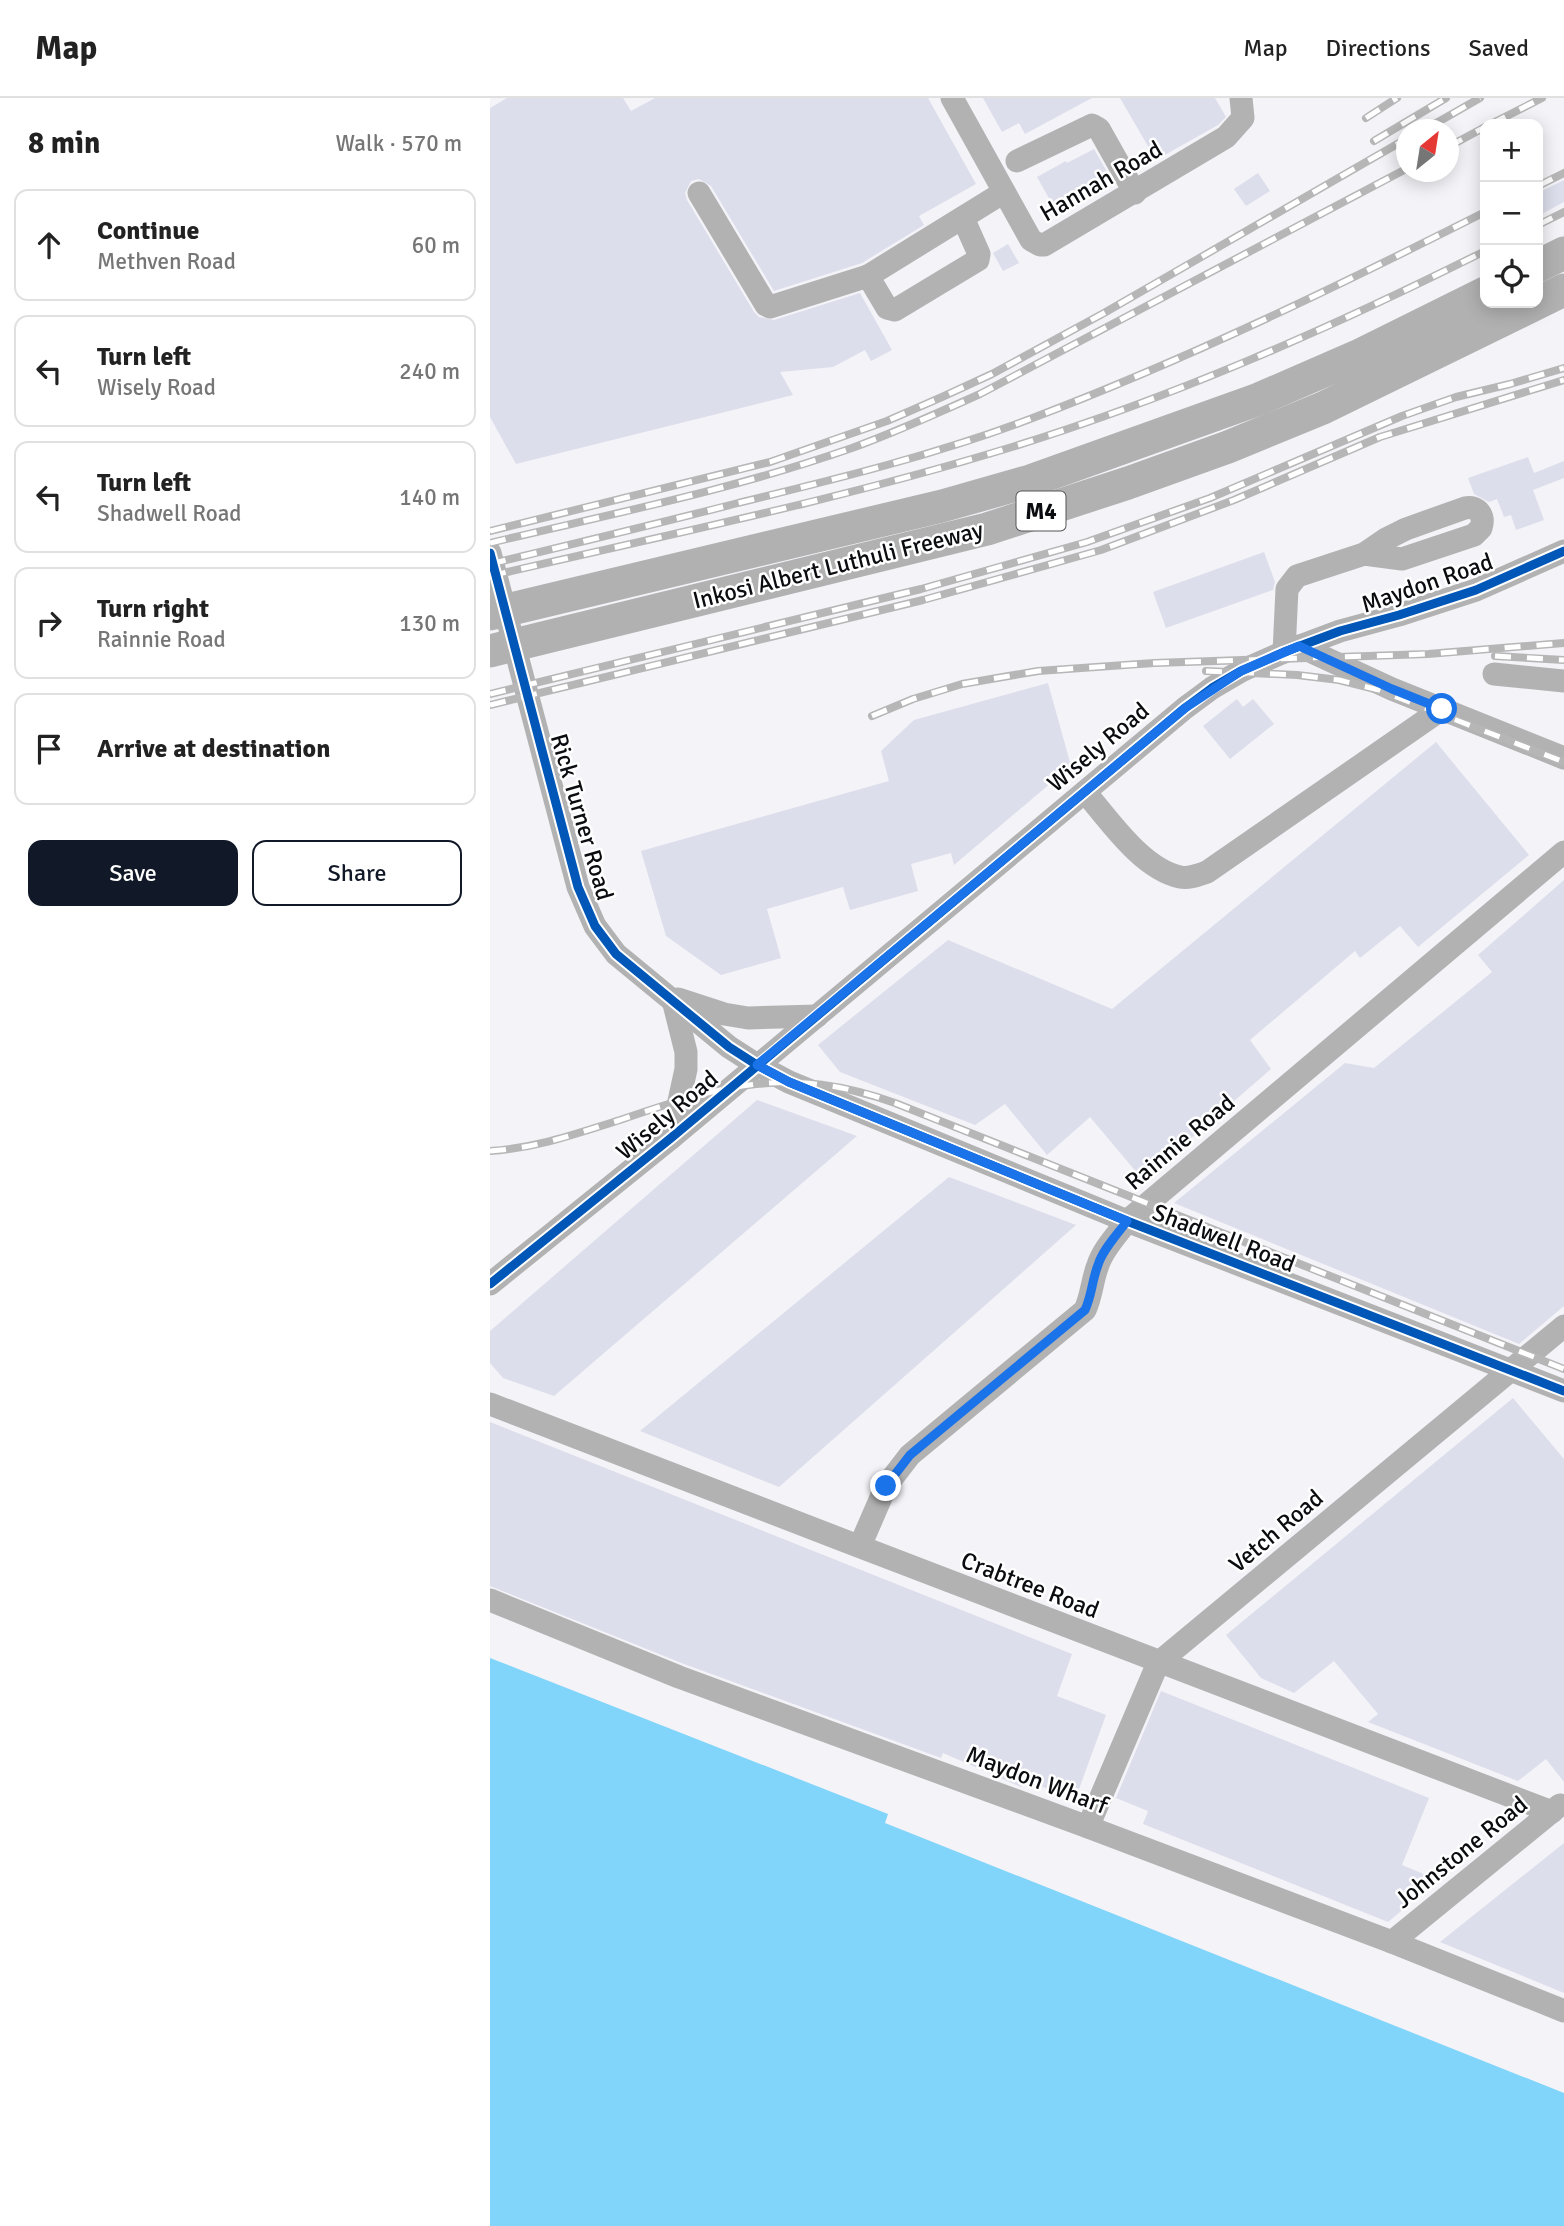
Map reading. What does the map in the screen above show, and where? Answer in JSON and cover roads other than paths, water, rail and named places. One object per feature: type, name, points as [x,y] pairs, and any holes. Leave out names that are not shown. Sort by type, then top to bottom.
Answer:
[{"type":"highway","points":[[1543,264],[1564,253]]},
{"type":"highway","name":"Inkosi Albert Luthuli Freeway","points":[[490,650],[987,529],[1128,483],[1228,447],[1322,408],[1564,290]]},
{"type":"highway","name":"Inkosi Albert Luthuli Freeway","points":[[490,614],[930,510],[1030,481],[1259,399],[1358,356],[1480,295]]},
{"type":"street","name":"Hannah Road","points":[[952,98],[1031,240],[1040,245],[1135,193],[1234,131],[1243,118],[1241,99]]},
{"type":"street","points":[[1017,161],[1092,125],[1099,129],[1135,193]]},
{"type":"street","points":[[699,193],[762,300],[770,307],[868,276],[1004,192]]},
{"type":"street","points":[[868,276],[885,306],[892,311],[978,260],[979,254],[963,218]]},
{"type":"street","name":"Maydon Road","points":[[1292,649],[1476,590],[1564,551]]},
{"type":"street","name":"Rick Turner Road","points":[[490,552],[578,887],[595,926],[616,954],[668,999],[729,1047],[757,1065]]},
{"type":"street","points":[[1364,554],[1292,580],[1287,589],[1292,649],[1563,754]]},
{"type":"street","name":"Wisely Road","points":[[490,1284],[671,1138],[1185,708],[1241,671],[1292,649]]},
{"type":"street","points":[[1494,674],[1564,681]]},
{"type":"street","points":[[1085,792],[1148,861],[1165,872],[1182,877],[1195,876],[1207,872],[1442,709]]},
{"type":"street","name":"Rainnie Road","points":[[860,1546],[886,1486],[910,1455],[1085,1310],[1091,1297],[1097,1265],[1104,1251],[1127,1221],[1564,852]]},
{"type":"street","points":[[668,999],[748,1018],[817,1016]]},
{"type":"street","points":[[668,999],[686,1052],[686,1069],[671,1138]]},
{"type":"street","name":"Shadwell Road","points":[[757,1065],[789,1082],[1127,1221],[1564,1391]]},
{"type":"street","name":"Vetch Road","points":[[1088,1827],[1158,1663],[1564,1326]]},
{"type":"street","name":"Crabtree Road","points":[[490,1404],[1158,1663],[1558,1807]]},
{"type":"street","name":"Maydon Wharf","points":[[490,1600],[679,1677],[1088,1827],[1392,1942],[1564,2011]]},
{"type":"street","name":"Johnstone Road","points":[[1392,1942],[1558,1807]]},
{"type":"water","points":[[490,1658],[888,1814],[885,1823],[1564,2093],[1564,2226],[490,2226]]},
{"type":"railway","points":[[1366,118],[1397,98]]},
{"type":"railway","points":[[1374,141],[1446,98]]},
{"type":"railway","points":[[1443,119],[1480,98]]},
{"type":"railway","points":[[1501,119],[1542,98]]},
{"type":"railway","points":[[1459,141],[1480,130]]},
{"type":"railway","points":[[490,531],[770,462],[887,421],[992,374],[1104,313],[1396,145]]},
{"type":"railway","points":[[1543,184],[1564,173]]},
{"type":"railway","points":[[490,543],[763,476],[885,435],[980,394],[1396,174]]},
{"type":"railway","points":[[1543,222],[1564,212]]},
{"type":"railway","points":[[490,564],[848,475],[994,432],[1203,347],[1317,295],[1480,214]]},
{"type":"railway","points":[[490,576],[875,486],[1065,430],[1248,361],[1480,253]]},
{"type":"railway","points":[[490,694],[921,589],[1087,542],[1210,498],[1402,416],[1456,397],[1564,368]]},
{"type":"railway","points":[[490,705],[923,600],[1101,550],[1234,500],[1380,437],[1564,380]]},
{"type":"railway","points":[[872,716],[913,699],[962,684],[1038,671],[1154,663],[1428,654],[1564,643]]},
{"type":"railway","points":[[1495,656],[1564,660]]},
{"type":"railway","points":[[1206,671],[1297,675],[1339,680],[1379,690],[1564,762]]},
{"type":"railway","points":[[490,1151],[556,1140],[724,1089],[788,1082],[857,1091],[895,1103],[1564,1369]]}]
